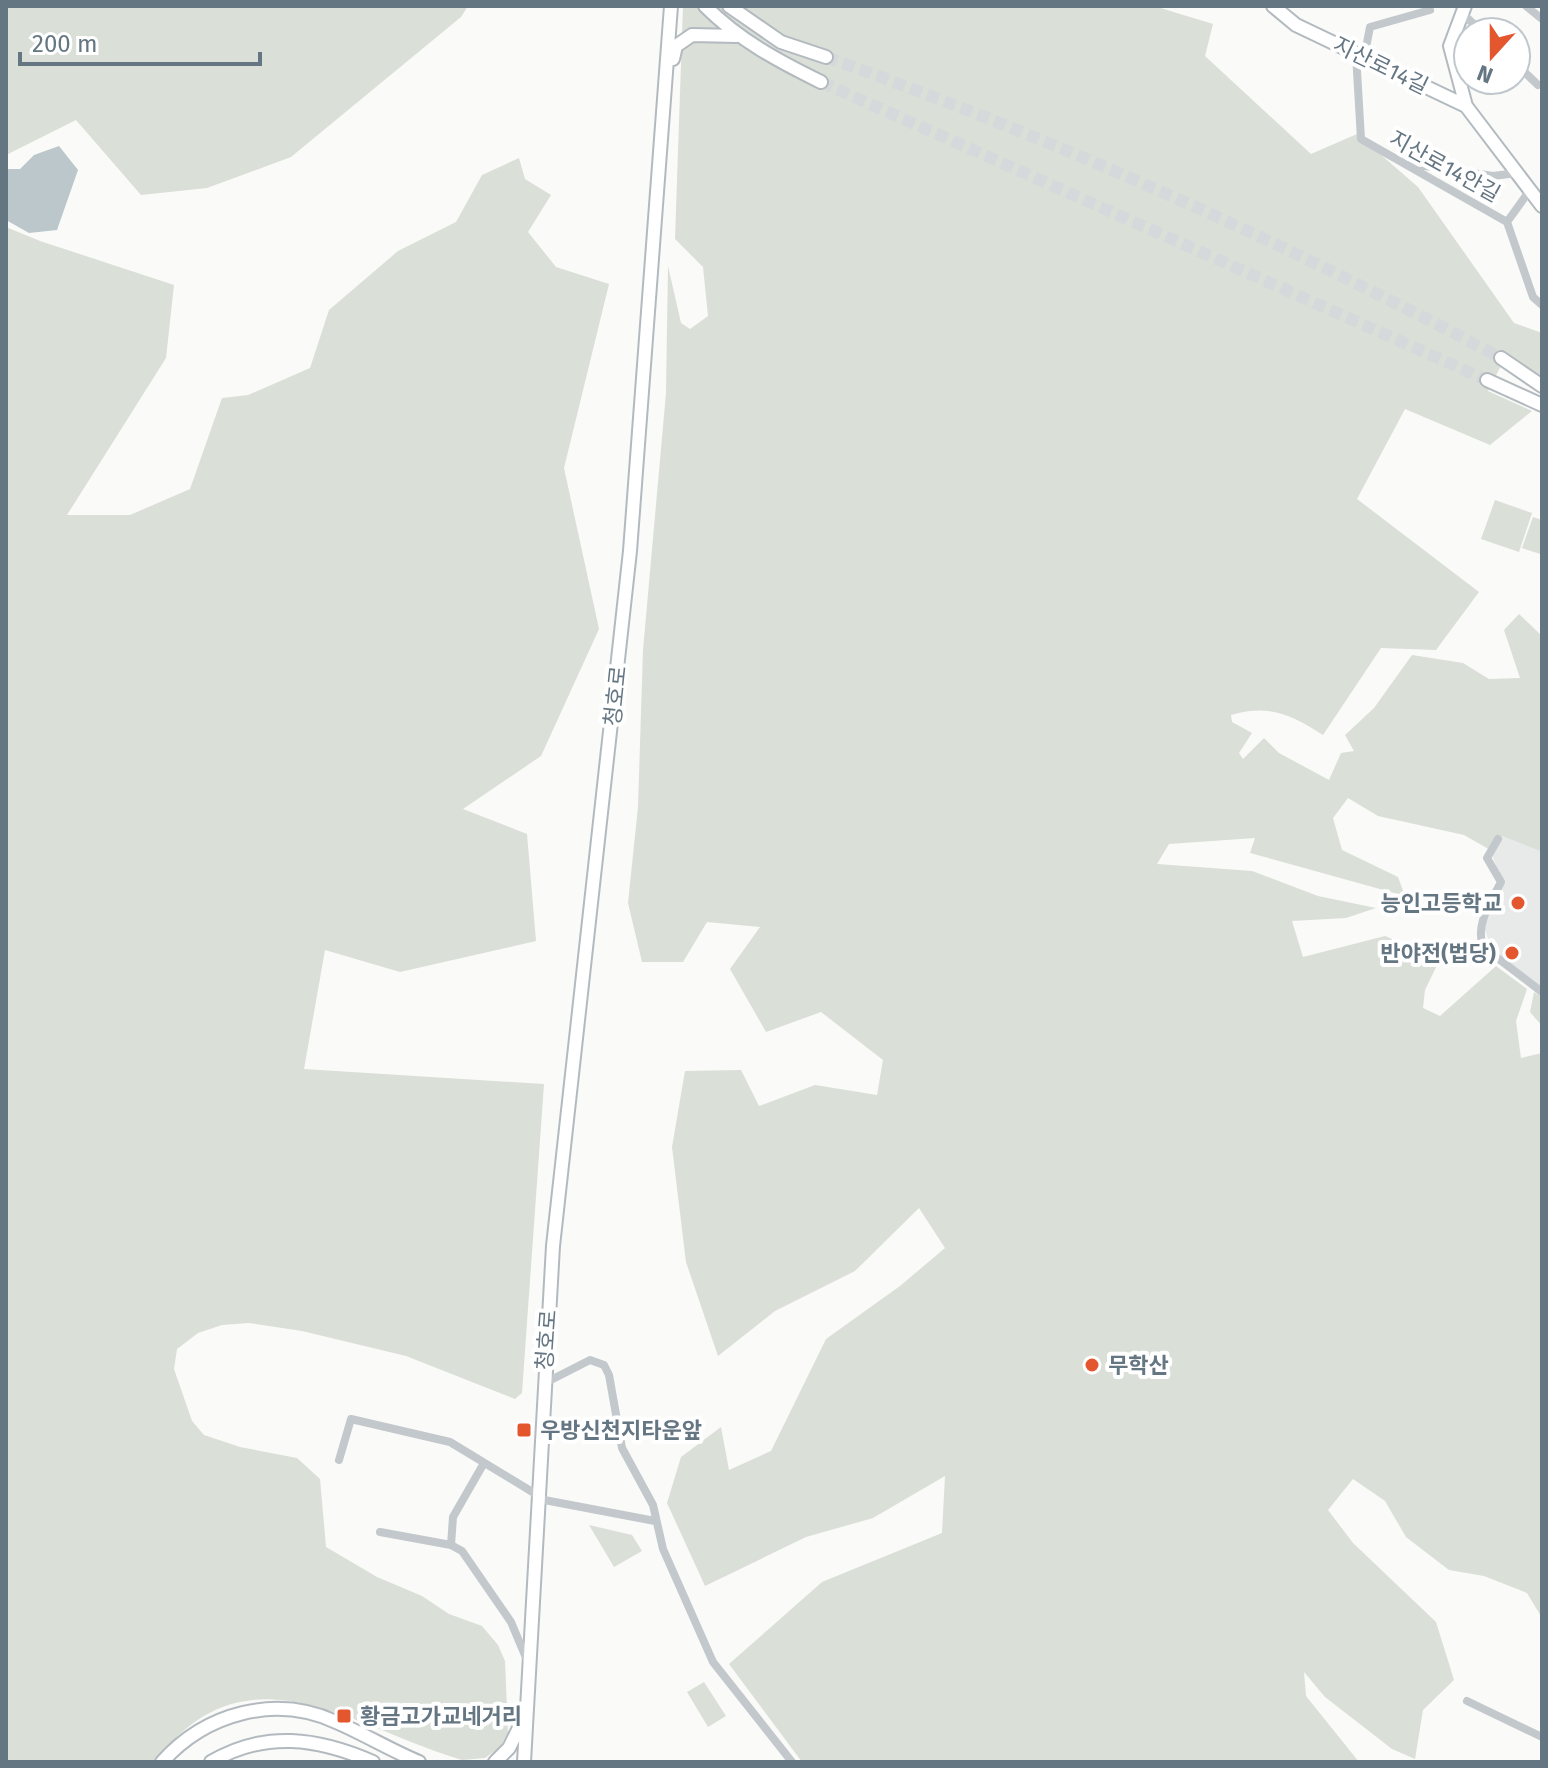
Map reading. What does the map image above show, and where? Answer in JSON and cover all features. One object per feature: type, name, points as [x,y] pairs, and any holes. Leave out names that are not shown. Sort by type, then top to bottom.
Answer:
[{"type":"main road","name":"청호로","points":[[524,1762],[553,1246],[630,551],[671,6]]},
{"type":"main road","points":[[705,6],[738,36],[821,82]]},
{"type":"main road","points":[[729,6],[781,42],[826,57]]},
{"type":"main road","name":"지산로14길","points":[[1273,6],[1296,25],[1466,106],[1542,206]]},
{"type":"main road","points":[[1464,10],[1450,46],[1466,106]]},
{"type":"main road","points":[[666,85],[676,46],[692,35],[738,36]]},
{"type":"main road","points":[[1501,358],[1542,386]]},
{"type":"main road","points":[[1487,380],[1542,405]]},
{"type":"main road","points":[[162,1762],[195,1733],[222,1719],[256,1708],[295,1709],[335,1721],[419,1762]]},
{"type":"main road","points":[[495,1762],[509,1748],[529,1708]]},
{"type":"main road","points":[[529,1708],[534,1762]]},
{"type":"main road","points":[[211,1762],[247,1745],[302,1740],[343,1749],[373,1762]]},
{"type":"street","points":[[1526,6],[1542,19]]},
{"type":"street","points":[[1360,56],[1370,27],[1430,10]]},
{"type":"street","name":"지산로14안길","points":[[1360,56],[1361,139],[1507,222],[1533,297],[1542,305]]},
{"type":"street","points":[[1407,164],[1493,176],[1517,173]]},
{"type":"street","points":[[1507,222],[1530,190]]},
{"type":"street","points":[[1498,839],[1487,858],[1501,882],[1484,914],[1480,940],[1483,947],[1542,992]]},
{"type":"street","name":"청호로","points":[[543,1384],[590,1360],[604,1365],[609,1375],[622,1448],[653,1505],[655,1521]]},
{"type":"street","points":[[339,1460],[351,1419],[450,1442],[539,1498],[655,1521],[663,1549],[713,1662],[792,1762]]},
{"type":"street","points":[[380,1532],[451,1545],[453,1517],[476,1482],[484,1463]]},
{"type":"street","name":"청호로","points":[[451,1545],[462,1551],[511,1622],[531,1668]]},
{"type":"street","points":[[1467,1701],[1542,1737]]},
{"type":"shaded area","points":[[6,6],[468,6],[461,17],[291,157],[207,188],[141,195],[76,120],[6,155]]},
{"type":"shaded area","points":[[683,6],[1154,6],[1213,24],[1205,56],[1311,154],[1357,134],[1418,187],[1514,323],[1542,333],[1542,379],[1507,354],[1488,391],[1532,411],[1490,445],[1405,409],[1357,499],[1479,592],[1436,650],[1381,648],[1323,735],[1279,713],[1257,711],[1231,715],[1232,722],[1252,733],[1239,753],[1243,759],[1264,738],[1279,753],[1329,780],[1341,753],[1354,751],[1345,735],[1374,708],[1412,655],[1463,663],[1489,679],[1520,678],[1504,630],[1519,614],[1542,636],[1542,852],[1502,836],[1492,851],[1464,835],[1378,816],[1348,798],[1333,818],[1342,850],[1398,877],[1405,896],[1250,853],[1255,838],[1169,844],[1157,864],[1252,871],[1318,896],[1376,908],[1346,918],[1292,921],[1303,957],[1385,936],[1440,959],[1425,990],[1423,1008],[1440,1016],[1496,966],[1527,989],[1516,1021],[1521,1058],[1542,1053],[1542,1618],[1527,1593],[1484,1576],[1449,1570],[1406,1537],[1385,1501],[1353,1479],[1328,1510],[1353,1543],[1436,1622],[1454,1680],[1423,1710],[1415,1759],[1392,1749],[1325,1697],[1304,1672],[1306,1696],[1359,1762],[802,1762],[729,1664],[822,1582],[942,1533],[945,1476],[873,1518],[806,1537],[705,1586],[667,1503],[681,1457],[721,1427],[729,1470],[771,1451],[826,1339],[900,1286],[945,1248],[919,1208],[855,1271],[775,1311],[718,1356],[686,1262],[672,1147],[685,1071],[741,1070],[759,1106],[815,1085],[877,1095],[883,1060],[821,1012],[766,1032],[730,969],[760,927],[707,922],[683,962],[642,962],[628,903],[638,807],[643,650],[666,393],[668,266],[681,323],[690,329],[708,316],[703,267],[675,239]]},
{"type":"shaded area","points":[[59,146],[78,170],[57,230],[29,233],[6,220],[6,169],[20,169],[34,155]]},
{"type":"shaded area","points":[[519,158],[525,179],[551,195],[528,232],[556,267],[609,284],[564,468],[599,629],[541,756],[463,809],[527,834],[536,941],[400,972],[325,950],[304,1069],[544,1084],[522,1393],[515,1399],[406,1356],[302,1331],[249,1323],[222,1325],[198,1333],[177,1349],[174,1369],[192,1421],[204,1435],[240,1447],[297,1458],[320,1479],[326,1547],[377,1577],[422,1596],[449,1614],[482,1626],[498,1645],[505,1661],[508,1733],[500,1747],[485,1758],[462,1760],[341,1714],[302,1703],[263,1699],[226,1706],[190,1726],[155,1762],[6,1762],[6,227],[174,285],[166,358],[67,515],[130,515],[190,489],[222,398],[248,395],[310,368],[329,310],[398,251],[456,222],[482,175]]},
{"type":"shaded area","points":[[1495,500],[1532,513],[1519,552],[1481,539]]},
{"type":"shaded area","points":[[1533,517],[1542,520],[1540,554],[1522,548]]},
{"type":"shaded area","name":"능인고등학교","points":[[1502,836],[1542,852],[1542,988],[1491,949],[1483,923],[1503,883],[1492,855]]},
{"type":"shaded area","points":[[1534,992],[1542,997],[1542,1026],[1530,1012]]},
{"type":"shaded area","points":[[589,1525],[632,1535],[642,1551],[614,1567]]},
{"type":"shaded area","points":[[704,1682],[726,1716],[708,1727],[687,1692]]},
{"type":"tunnel","points":[[826,57],[999,123],[1169,195],[1337,274],[1501,358]]},
{"type":"tunnel","points":[[821,82],[1487,380]]},
{"type":"place","name":"능인고등학교","points":[[1518,903]]},
{"type":"place","name":"반야전(법당)","points":[[1512,953]]},
{"type":"place","name":"무학산","points":[[1092,1365]]},
{"type":"place","name":"우방신천지타운앞","points":[[524,1430]]},
{"type":"place","name":"황금고가교네거리","points":[[344,1716]]}]
